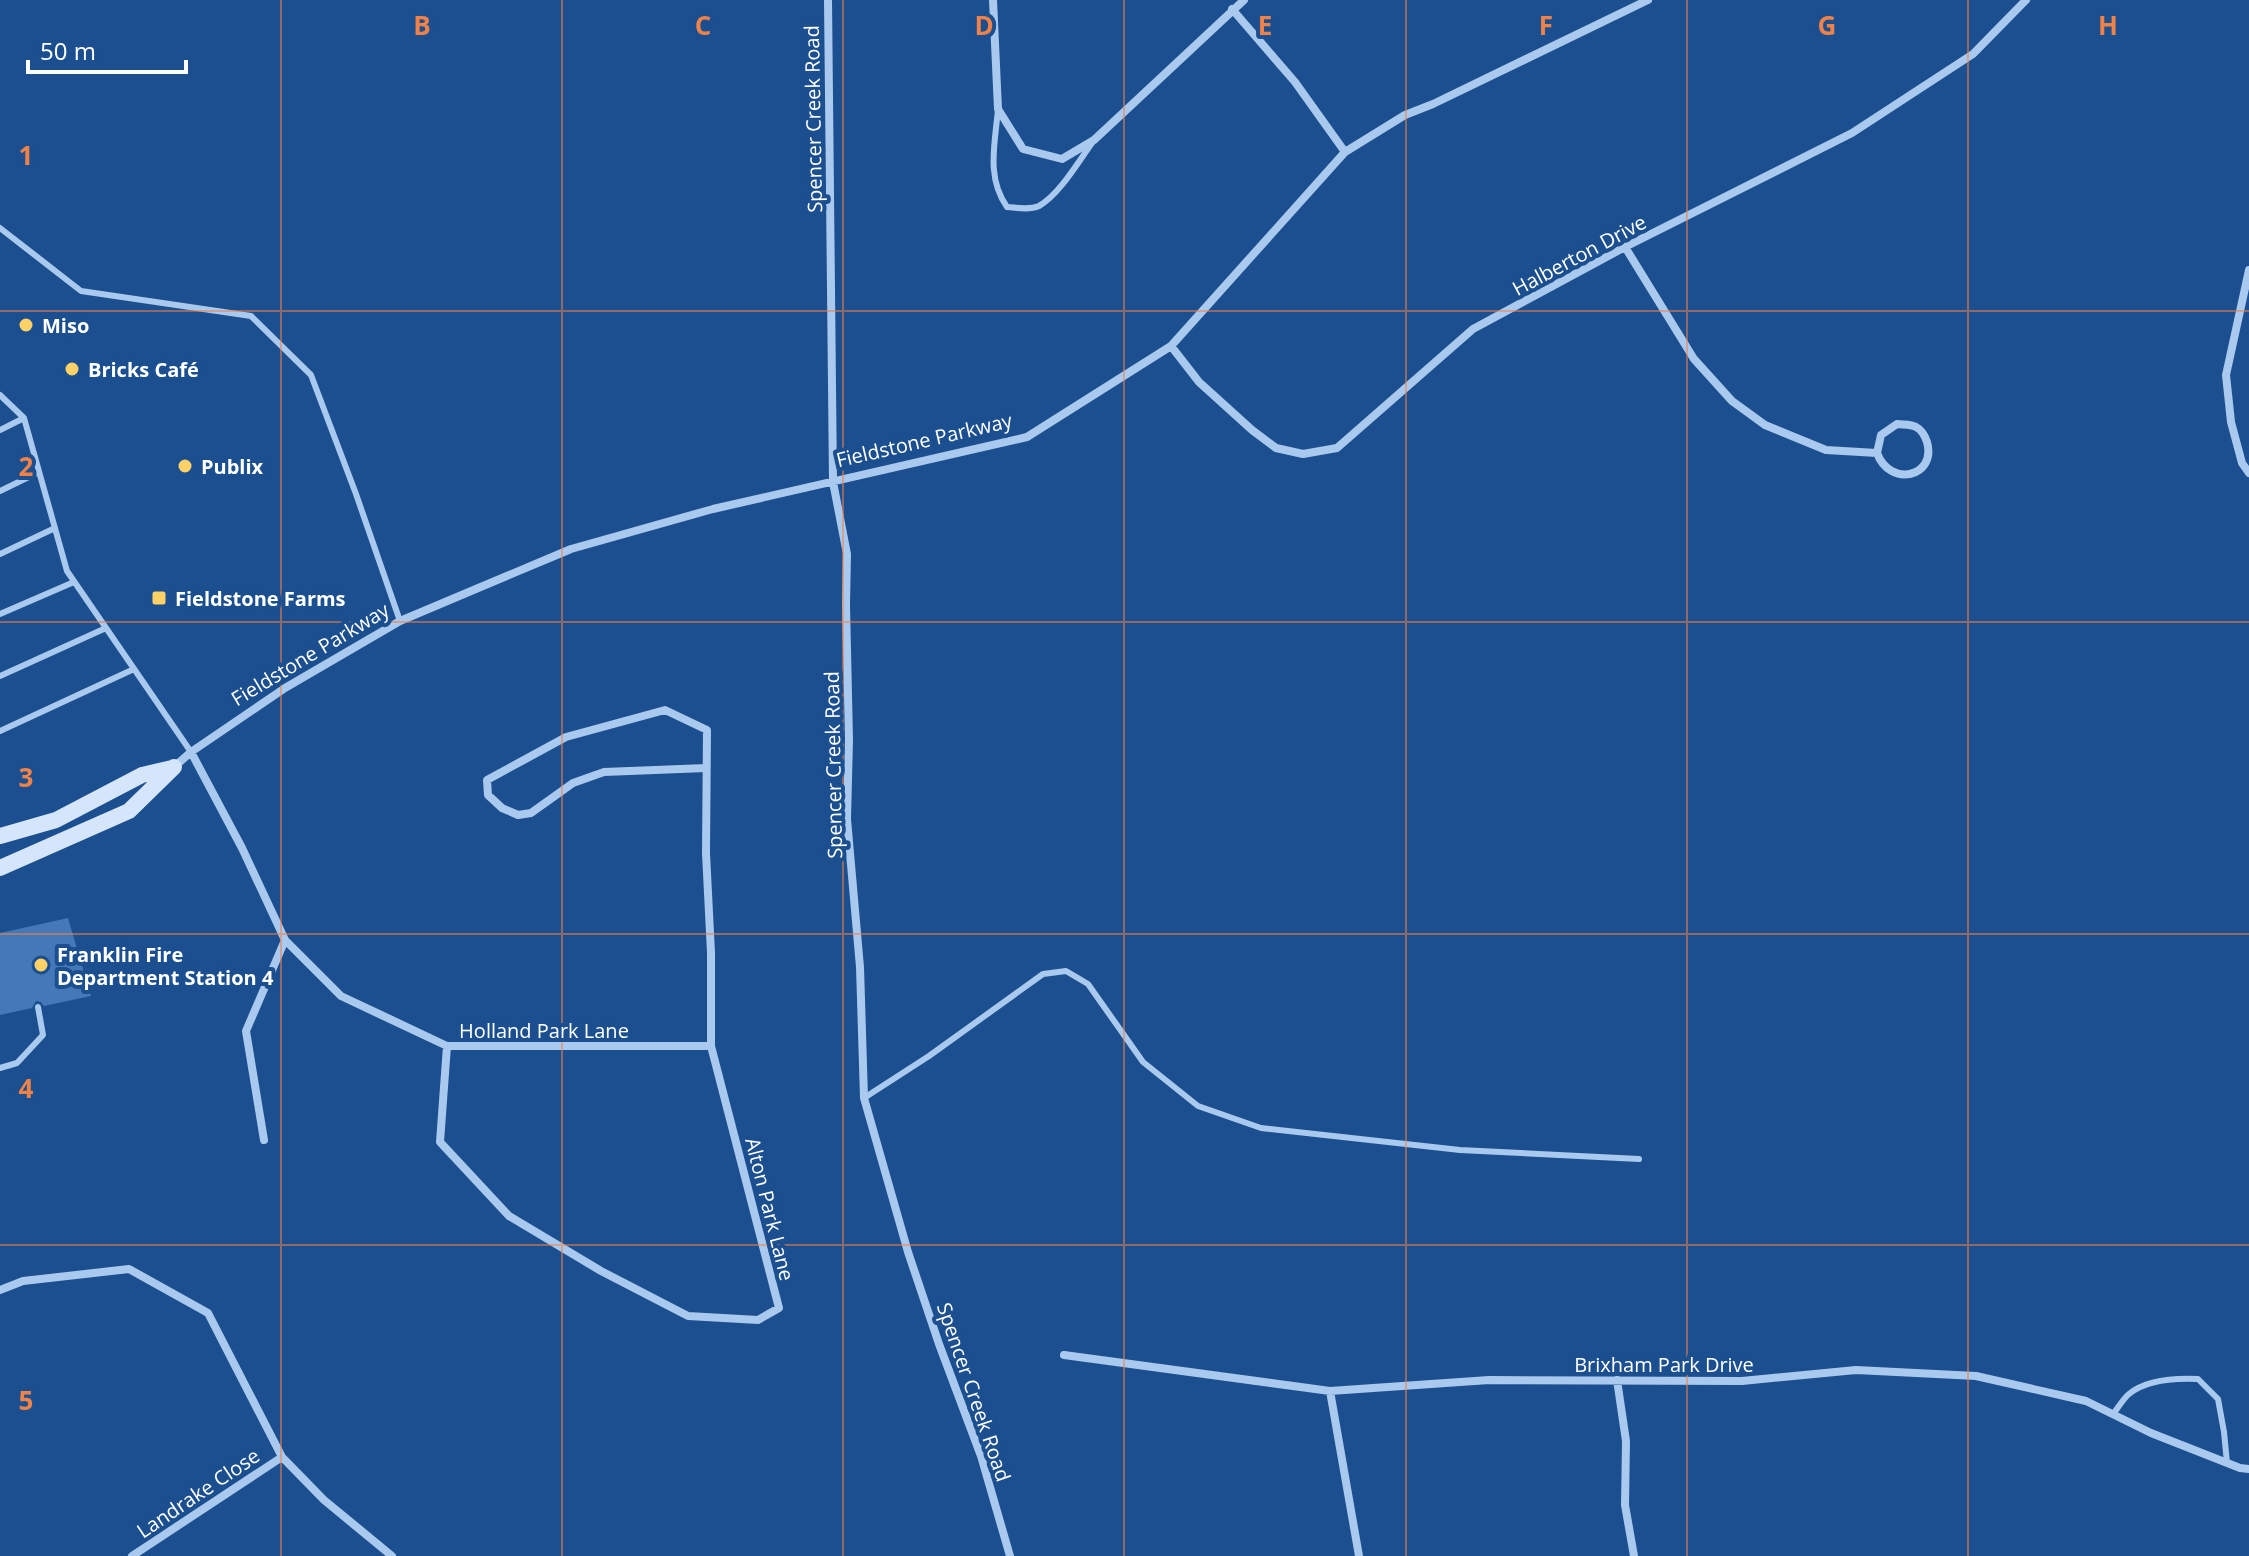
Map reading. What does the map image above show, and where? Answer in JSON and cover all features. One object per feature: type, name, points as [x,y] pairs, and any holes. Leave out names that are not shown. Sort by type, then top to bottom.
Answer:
[{"type":"street","name":"Spencer Creek Road","points":[[828,0],[833,482],[847,554],[847,819],[860,967],[864,1098],[908,1252],[981,1456],[1010,1556]]},
{"type":"street","points":[[993,0],[998,109],[1023,149],[1062,159],[1094,140],[1244,0]]},
{"type":"street","name":"Fieldstone Parkway","points":[[0,868],[129,811],[191,752],[285,688],[400,621],[571,549],[713,509],[1027,437],[1171,346],[1345,152],[1405,115],[1648,0]]},
{"type":"street","name":"Halberton Drive","points":[[1171,346],[1199,382],[1276,448],[1303,454],[1337,448],[1473,329],[1625,247],[1852,133],[1973,54],[2026,0]]},
{"type":"street","points":[[1232,9],[1295,82],[1345,152]]},
{"type":"street","points":[[1625,247],[1694,359],[1732,401],[1765,425],[1826,450],[1877,453]]},
{"type":"street","points":[[2249,270],[2226,375],[2231,422],[2242,463],[2249,473]]},
{"type":"street","points":[[1897,424],[1915,426],[1925,435],[1929,450],[1927,460],[1920,469],[1903,475],[1893,473],[1881,463],[1877,453],[1881,435],[1897,424]]},
{"type":"street","name":"Alton Park Lane","points":[[447,1046],[440,1142],[509,1216],[601,1271],[688,1316],[758,1320],[779,1308],[711,1046],[711,953],[706,853],[707,730],[665,710],[566,737],[487,780],[488,795],[502,808],[518,815],[531,813],[573,783],[596,774],[631,769],[706,768]]},
{"type":"street","name":"Holland Park Lane","points":[[191,752],[242,848],[285,940],[341,996],[447,1046],[711,1046]]},
{"type":"street","name":"Fieldstone Parkway","points":[[0,836],[56,820],[142,775],[174,767]]},
{"type":"street","points":[[264,1140],[246,1031],[285,940]]},
{"type":"street","points":[[0,1290],[23,1281],[129,1269],[208,1313],[282,1457],[324,1500],[392,1556]]},
{"type":"street","name":"Brixham Park Drive","points":[[1064,1355],[1330,1391],[1489,1380],[1742,1381],[1856,1370],[1976,1376],[2086,1401],[2151,1433],[2249,1469]]},
{"type":"street","points":[[1617,1380],[1626,1441],[1625,1505],[1634,1556]]},
{"type":"street","points":[[1330,1391],[1359,1556]]},
{"type":"street","name":"Landrake Close","points":[[132,1556],[282,1457]]},
{"type":"lane","points":[[998,109],[993,167],[997,193],[1007,207],[1038,206],[1056,190],[1094,140]]},
{"type":"lane","points":[[0,228],[81,291],[251,316],[311,375],[400,621]]},
{"type":"lane","points":[[0,395],[24,418],[67,571],[191,752]]},
{"type":"lane","points":[[0,430],[24,418]]},
{"type":"lane","points":[[0,491],[39,472]]},
{"type":"lane","points":[[0,554],[55,528]]},
{"type":"lane","points":[[0,614],[74,582]]},
{"type":"lane","points":[[0,676],[106,628]]},
{"type":"lane","points":[[0,731],[134,669]]},
{"type":"lane","points":[[864,1098],[929,1056],[1043,974],[1066,971],[1088,984],[1143,1062],[1198,1106],[1261,1128],[1460,1150],[1639,1159]]},
{"type":"lane","points":[[0,1068],[17,1063],[43,1035],[38,1007]]},
{"type":"lane","points":[[2113,1414],[2130,1393],[2151,1384],[2174,1378],[2198,1379],[2218,1399],[2227,1463]]},
{"type":"building","name":"Franklin Fire Department Station 4","points":[[68,918],[91,996],[44,1006],[36,1001],[32,1008],[0,1015],[0,933]]},
{"type":"place","name":"Miso","points":[[26,325]]},
{"type":"place","name":"Bricks Café","points":[[72,369]]},
{"type":"place","name":"Publix","points":[[185,466]]},
{"type":"place","name":"Fieldstone Farms","points":[[159,598]]},
{"type":"place","name":"Franklin Fire Department Station 4","points":[[41,965]]}]
